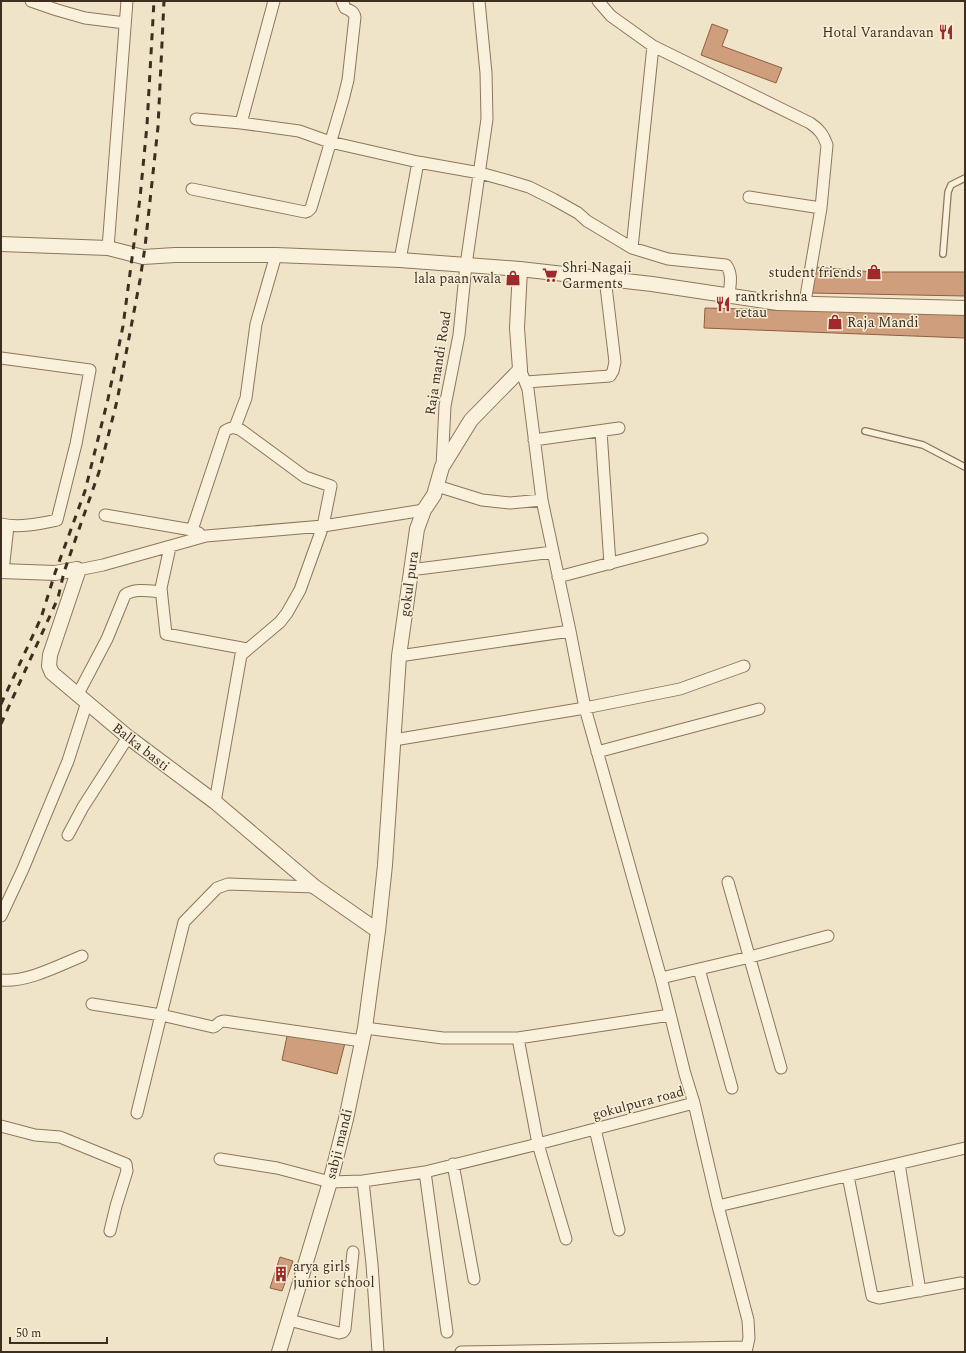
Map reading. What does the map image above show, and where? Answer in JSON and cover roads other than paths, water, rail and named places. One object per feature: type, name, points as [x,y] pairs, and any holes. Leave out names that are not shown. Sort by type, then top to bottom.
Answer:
[{"type":"street","points":[[31,1],[85,18],[125,23]]},
{"type":"street","points":[[108,248],[127,1]]},
{"type":"street","points":[[241,123],[274,1]]},
{"type":"street","points":[[192,189],[305,212],[311,208],[348,80],[355,17],[352,11],[345,8],[342,1]]},
{"type":"street","name":"Raja mandi Road","points":[[442,467],[445,406],[459,335],[466,265],[488,119],[488,97],[479,1]]},
{"type":"street","points":[[598,1],[611,16],[653,46],[810,123],[820,130],[827,145],[821,208],[805,302]]},
{"type":"street","points":[[632,248],[653,46]]},
{"type":"street","points":[[196,119],[241,123],[298,131],[330,142],[418,162],[480,173],[529,187],[578,213],[587,221],[632,248],[668,259],[726,265],[730,269],[729,295]]},
{"type":"street","points":[[400,260],[418,162]]},
{"type":"street","points":[[749,197],[821,208]]},
{"type":"street","points":[[1,244],[108,248],[143,257],[175,255],[276,255],[400,260],[520,269],[605,278],[778,303],[805,302],[965,308]]},
{"type":"street","points":[[235,427],[246,398],[256,324],[276,255]]},
{"type":"street","points":[[520,269],[517,328],[520,369],[526,382],[542,500],[585,708],[661,978],[685,1074],[694,1103]]},
{"type":"street","points":[[526,382],[610,376],[615,362],[605,278]]},
{"type":"street","points":[[1,358],[90,370],[76,444],[56,520],[32,525],[5,525],[2,571],[55,573],[76,569],[78,570],[103,565],[206,536],[323,526],[424,510]]},
{"type":"street","name":"gokul pura","points":[[378,931],[385,865],[399,656],[417,529],[424,510],[437,486],[442,467],[471,420],[520,369]]},
{"type":"street","points":[[215,802],[240,659],[247,649],[280,622],[300,590],[323,526],[331,486],[305,477],[235,427]]},
{"type":"street","points":[[192,530],[225,432],[230,428],[235,427]]},
{"type":"street","points":[[534,440],[619,428]]},
{"type":"street","points":[[601,431],[610,564]]},
{"type":"street","points":[[437,486],[482,500],[510,503],[542,500]]},
{"type":"street","points":[[105,515],[192,530],[206,536]]},
{"type":"street","points":[[558,577],[702,539]]},
{"type":"street","points":[[170,546],[161,592],[166,634],[247,649]]},
{"type":"street","points":[[410,570],[553,552]]},
{"type":"street","name":"Balka basti","points":[[78,570],[49,661],[52,673],[128,737],[215,802],[315,887],[378,931]]},
{"type":"street","points":[[1,916],[23,869],[68,761],[82,698],[125,595],[134,591],[161,592]]},
{"type":"street","points":[[399,656],[570,631]]},
{"type":"street","points":[[394,740],[585,708],[680,688],[744,666]]},
{"type":"street","points":[[597,752],[759,709]]},
{"type":"street","points":[[68,835],[83,807],[128,737]]},
{"type":"street","points":[[728,882],[781,1068]]},
{"type":"street","points":[[137,1113],[184,922],[217,888],[228,884],[315,887]]},
{"type":"street","name":"sabji mandi","points":[[279,1352],[330,1182],[346,1119],[363,1034],[378,931]]},
{"type":"street","points":[[661,978],[750,957],[828,936]]},
{"type":"street","points":[[1,980],[8,981],[46,971],[82,956]]},
{"type":"street","points":[[699,969],[732,1088]]},
{"type":"street","points":[[92,1004],[161,1015],[213,1027],[215,1027],[219,1022],[224,1021],[363,1034],[444,1038],[518,1038],[670,1015]]},
{"type":"street","points":[[518,1038],[538,1144],[566,1239]]},
{"type":"street","name":"gokulpura road","points":[[220,1159],[277,1168],[330,1182],[363,1180],[425,1172],[694,1103],[718,1206],[748,1320],[749,1338],[747,1349]]},
{"type":"street","points":[[1,1126],[34,1135],[60,1136],[126,1164],[127,1172],[110,1231]]},
{"type":"street","points":[[595,1129],[620,1230]]},
{"type":"street","points":[[718,1206],[965,1148]]},
{"type":"street","points":[[453,1164],[474,1279]]},
{"type":"street","points":[[898,1164],[920,1291]]},
{"type":"street","points":[[425,1172],[447,1332]]},
{"type":"street","points":[[848,1176],[872,1296],[879,1298],[961,1284]]},
{"type":"street","points":[[363,1180],[372,1264],[378,1352]]},
{"type":"street","points":[[289,1320],[339,1333],[343,1332],[345,1329],[353,1252]]},
{"type":"street","points":[[461,1352],[747,1349]]},
{"type":"lane","points":[[942,254],[948,192],[951,185],[965,178]]},
{"type":"lane","points":[[865,431],[923,445],[965,467]]},
{"type":"railway","points":[[1,704],[41,618],[55,573],[85,491],[108,399],[123,326],[140,198],[147,125],[154,1]]},
{"type":"railway","points":[[1,724],[58,598],[64,572],[99,472],[117,401],[145,247],[158,127],[164,1]]},
{"type":"place","name":"Hotal Varandavan","points":[[946,32]]},
{"type":"place","name":"student friends","points":[[874,272]]},
{"type":"place","name":"Shri Nagaji Garments","points":[[550,275]]},
{"type":"place","name":"lala paan wala","points":[[513,278]]},
{"type":"place","name":"rantkrishna retau","points":[[723,304]]},
{"type":"place","name":"Raja Mandi","points":[[835,322]]},
{"type":"place","name":"arya girls junior school","points":[[281,1274]]}]
